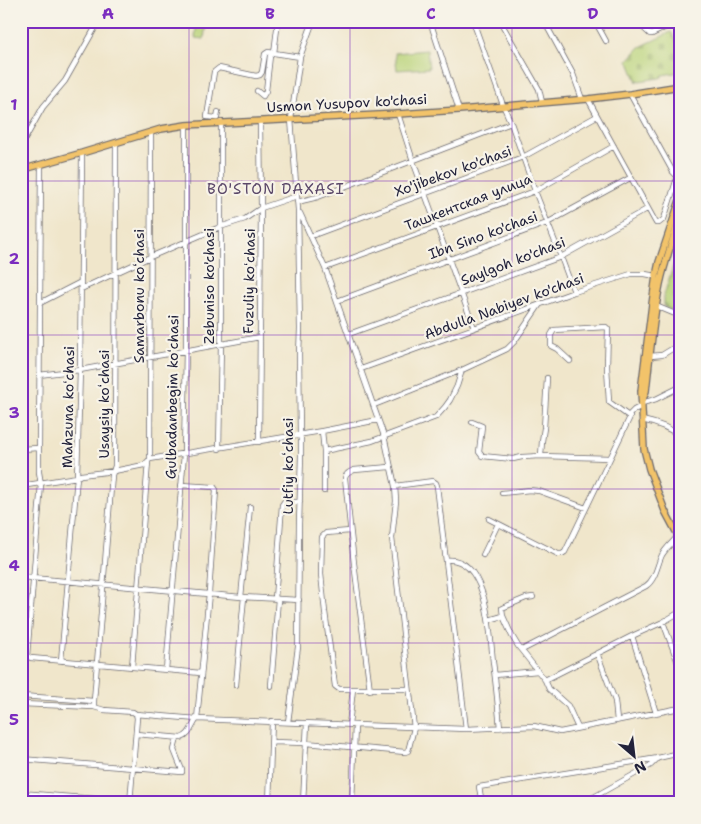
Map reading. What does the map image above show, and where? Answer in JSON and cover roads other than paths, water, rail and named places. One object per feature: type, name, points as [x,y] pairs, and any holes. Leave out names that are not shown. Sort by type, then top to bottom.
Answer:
[{"type":"main road","name":"Usmon Yusupov ko'chasi","points":[[21,170],[151,132],[186,125],[459,110],[585,99],[680,86]]},
{"type":"main road","points":[[679,538],[665,511],[648,469],[644,450],[641,391],[656,276],[680,200]]},
{"type":"main road","points":[[642,404],[646,391],[656,306],[666,261],[680,217]]},
{"type":"street","points":[[21,146],[43,107],[64,81],[99,21]]},
{"type":"street","points":[[257,91],[263,96],[266,91],[270,56],[274,53],[278,21]]},
{"type":"street","points":[[430,21],[459,110]]},
{"type":"street","points":[[472,21],[574,292]]},
{"type":"street","points":[[500,21],[539,89],[542,102]]},
{"type":"street","points":[[544,21],[654,222],[659,223],[664,219],[680,169]]},
{"type":"street","points":[[595,21],[606,41]]},
{"type":"street","points":[[636,21],[652,34],[666,27],[672,21]]},
{"type":"street","points":[[272,742],[405,752],[408,751],[414,728],[392,538],[396,501],[384,436],[325,268],[298,210],[291,119],[300,57],[313,22]]},
{"type":"street","points":[[218,112],[217,118],[206,117],[215,70],[219,68],[256,76],[262,72],[265,54],[268,52],[300,57]]},
{"type":"street","points":[[630,94],[677,176]]},
{"type":"street","points":[[398,114],[424,193],[474,328]]},
{"type":"street","name":"Xo'jibekov ko'chasi","points":[[311,236],[523,158],[597,116]]},
{"type":"street","name":"Fuzuliy koʻchasi","points":[[259,442],[260,120]]},
{"type":"street","name":"Zebuniso ko'chasi","points":[[219,448],[221,122]]},
{"type":"street","points":[[297,202],[318,197],[511,123]]},
{"type":"street","name":"Gulbadanbegim koʻchasi","points":[[166,670],[184,454],[186,125]]},
{"type":"street","name":"Samarbonu koʻchasi","points":[[132,667],[149,461],[151,132]]},
{"type":"street","name":"Usaysiy koʻchasi","points":[[94,708],[112,475],[115,466],[116,143]]},
{"type":"street","name":"Ташкентская улица","points":[[325,268],[535,191],[614,146]]},
{"type":"street","name":"Mahzuna koʻchasi","points":[[61,660],[77,477],[82,282],[82,153]]},
{"type":"street","points":[[41,164],[39,375],[39,472],[41,484],[27,654],[31,658],[201,673]]},
{"type":"street","name":"Ibn Sino ko'chasi","points":[[337,300],[547,223],[630,178]]},
{"type":"street","points":[[81,290],[220,227],[246,219],[261,208],[297,196]]},
{"type":"street","name":"Saylgoh ko'chasi","points":[[349,334],[561,257],[647,209]]},
{"type":"street","name":"Lutfiy koʻchasi","points":[[288,722],[298,647],[299,600],[301,440],[298,210]]},
{"type":"street","name":"Abdulla Nabiyev ko'chasi","points":[[360,369],[574,292],[631,274],[656,276]]},
{"type":"street","points":[[40,303],[82,282]]},
{"type":"street","points":[[374,405],[462,370],[507,349],[514,342],[540,304]]},
{"type":"street","points":[[656,306],[680,316]]},
{"type":"street","points":[[570,361],[551,346],[553,331],[606,327],[608,329],[607,367],[609,402],[629,416]]},
{"type":"street","points":[[39,375],[115,364],[260,337]]},
{"type":"street","points":[[650,356],[662,355],[680,344]]},
{"type":"street","points":[[324,450],[372,441],[436,416],[450,400],[462,370]]},
{"type":"street","points":[[542,456],[547,378]]},
{"type":"street","points":[[489,519],[558,554],[565,552],[630,419],[629,416],[642,404],[680,387]]},
{"type":"street","points":[[21,486],[114,471],[184,454],[378,420]]},
{"type":"street","points":[[642,420],[659,424],[678,433]]},
{"type":"street","points":[[472,422],[482,426],[479,452],[482,456],[513,459],[542,456],[610,458]]},
{"type":"street","points":[[322,431],[324,491]]},
{"type":"street","points":[[21,448],[39,448]]},
{"type":"street","points":[[370,690],[345,478],[349,472],[354,470],[390,467]]},
{"type":"street","points":[[394,486],[433,481],[437,486],[466,729]]},
{"type":"street","points":[[136,734],[181,738],[187,736],[197,719],[209,594],[216,489],[181,485]]},
{"type":"street","points":[[502,492],[539,491],[586,508]]},
{"type":"street","points":[[271,686],[282,505],[286,502],[300,502]]},
{"type":"street","points":[[236,685],[250,506]]},
{"type":"street","points":[[483,555],[498,524]]},
{"type":"street","points":[[350,531],[326,533],[322,537],[321,574],[335,686],[339,689],[409,689]]},
{"type":"street","points":[[522,650],[646,586],[652,580],[663,553],[679,538]]},
{"type":"street","points":[[446,560],[460,561],[471,571],[479,583],[489,620],[500,728]]},
{"type":"street","points":[[21,578],[299,600]]},
{"type":"street","points":[[533,597],[502,608],[503,616],[512,636],[545,680],[549,689],[568,706],[578,728]]},
{"type":"street","points":[[545,680],[680,612]]},
{"type":"street","points":[[489,620],[503,616]]},
{"type":"street","points":[[663,622],[680,668]]},
{"type":"street","points":[[632,636],[656,713]]},
{"type":"street","points":[[597,653],[614,701],[617,721]]},
{"type":"street","points":[[495,675],[538,671]]},
{"type":"street","points":[[349,725],[353,689]]},
{"type":"street","points":[[21,696],[94,701]]},
{"type":"street","points":[[21,704],[94,708],[133,712],[136,714],[197,719],[414,728],[466,729],[534,726],[560,732],[680,708]]},
{"type":"street","points":[[130,802],[136,714]]},
{"type":"street","points":[[261,803],[270,801],[272,721]]},
{"type":"street","points":[[304,803],[307,723]]},
{"type":"street","points":[[352,803],[355,725]]},
{"type":"street","points":[[21,759],[182,771],[174,750],[176,738]]},
{"type":"street","points":[[482,803],[479,787],[680,753]]},
{"type":"street","points":[[583,803],[651,765],[658,758]]},
{"type":"street","points":[[21,793],[146,803]]},
{"type":"district","name":"BO'STON DAXASI","points":[[276,189]]}]
